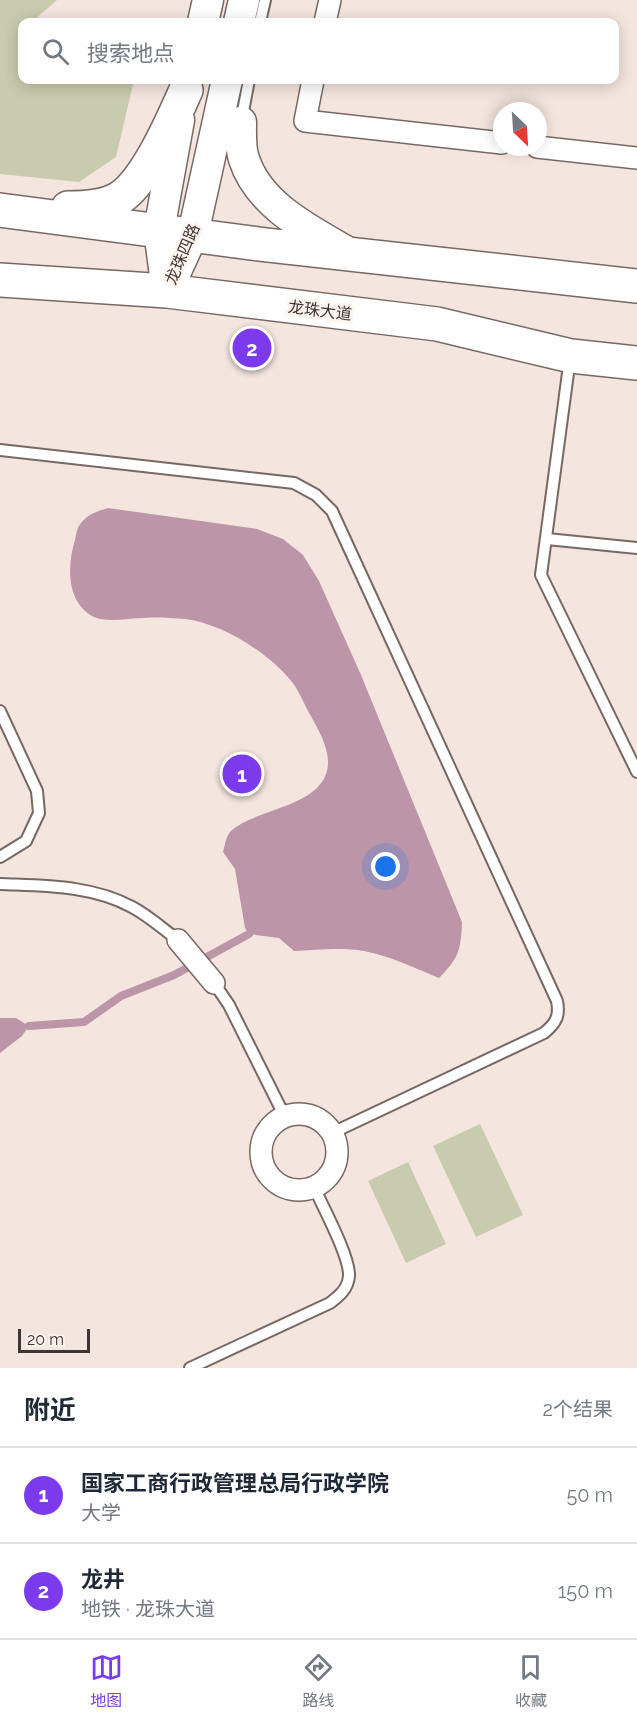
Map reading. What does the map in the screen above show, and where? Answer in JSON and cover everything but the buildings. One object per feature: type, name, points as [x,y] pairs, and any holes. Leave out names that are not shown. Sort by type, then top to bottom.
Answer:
[{"type":"main road","points":[[203,18],[208,0]]},
{"type":"main road","points":[[240,18],[244,0]]},
{"type":"main road","name":"龙珠四路","points":[[167,291],[193,234],[226,84]]},
{"type":"main road","points":[[0,209],[81,208],[103,205],[118,199],[135,184],[164,138],[187,85]]},
{"type":"main road","name":"龙珠四路","points":[[167,291],[159,230],[173,146],[187,85]]},
{"type":"main road","points":[[241,122],[244,160],[260,188],[285,213],[349,253]]},
{"type":"main road","points":[[0,209],[349,253],[637,286]]},
{"type":"main road","name":"龙珠大道","points":[[0,280],[167,291],[437,324],[571,356],[637,363]]},
{"type":"street","points":[[326,18],[330,0]]},
{"type":"street","points":[[313,84],[305,121],[493,142]]},
{"type":"street","points":[[547,148],[637,158]]},
{"type":"street","points":[[178,940],[214,983]]},
{"type":"street","points":[[296,1114],[311,1116],[321,1121],[332,1133],[337,1149],[335,1165],[327,1178],[314,1187],[307,1190],[293,1190],[280,1185],[264,1167],[261,1153],[267,1131],[285,1117],[296,1114]]},
{"type":"lane","points":[[261,18],[265,0]]},
{"type":"lane","points":[[241,122],[248,84]]},
{"type":"lane","points":[[571,356],[541,575],[637,772]]},
{"type":"lane","points":[[0,450],[294,483],[316,495],[332,511],[557,1001],[559,1011],[557,1019],[544,1033],[332,1133]]},
{"type":"lane","points":[[547,539],[637,548]]},
{"type":"lane","points":[[0,711],[37,791],[39,813],[26,842],[0,857]]},
{"type":"lane","points":[[0,884],[67,887],[100,894],[132,907],[178,940]]},
{"type":"lane","points":[[214,983],[234,1016],[285,1117]]},
{"type":"lane","points":[[190,1368],[330,1303],[344,1292],[349,1277],[346,1259],[314,1187]]},
{"type":"green space","points":[[0,0],[57,0],[37,18],[18,18],[18,84],[133,84],[116,157],[79,182],[0,174]]},
{"type":"green space","points":[[480,1124],[523,1215],[476,1237],[433,1146]]},
{"type":"green space","points":[[408,1162],[446,1244],[406,1263],[368,1181]]},
{"type":"shaded area","points":[[108,508],[257,529],[283,539],[303,555],[319,581],[361,675],[462,922],[458,953],[439,978],[374,953],[347,949],[294,951],[279,938],[249,934],[245,928],[235,869],[223,852],[227,838],[231,831],[243,823],[305,797],[317,788],[325,776],[328,760],[324,744],[295,686],[274,663],[246,642],[215,627],[185,619],[106,620],[94,617],[85,611],[78,603],[71,583],[72,550],[81,523],[90,515]]},
{"type":"shaded area","points":[[0,1018],[16,1018],[29,1026],[22,1036],[0,1053]]},
{"type":"waterway","points":[[29,1026],[84,1022],[121,996],[174,975],[249,934]]},
{"type":"place","name":"龙井","points":[[252,348]]},
{"type":"place","name":"国家工商行政管理总局行政学院","points":[[242,774]]}]
